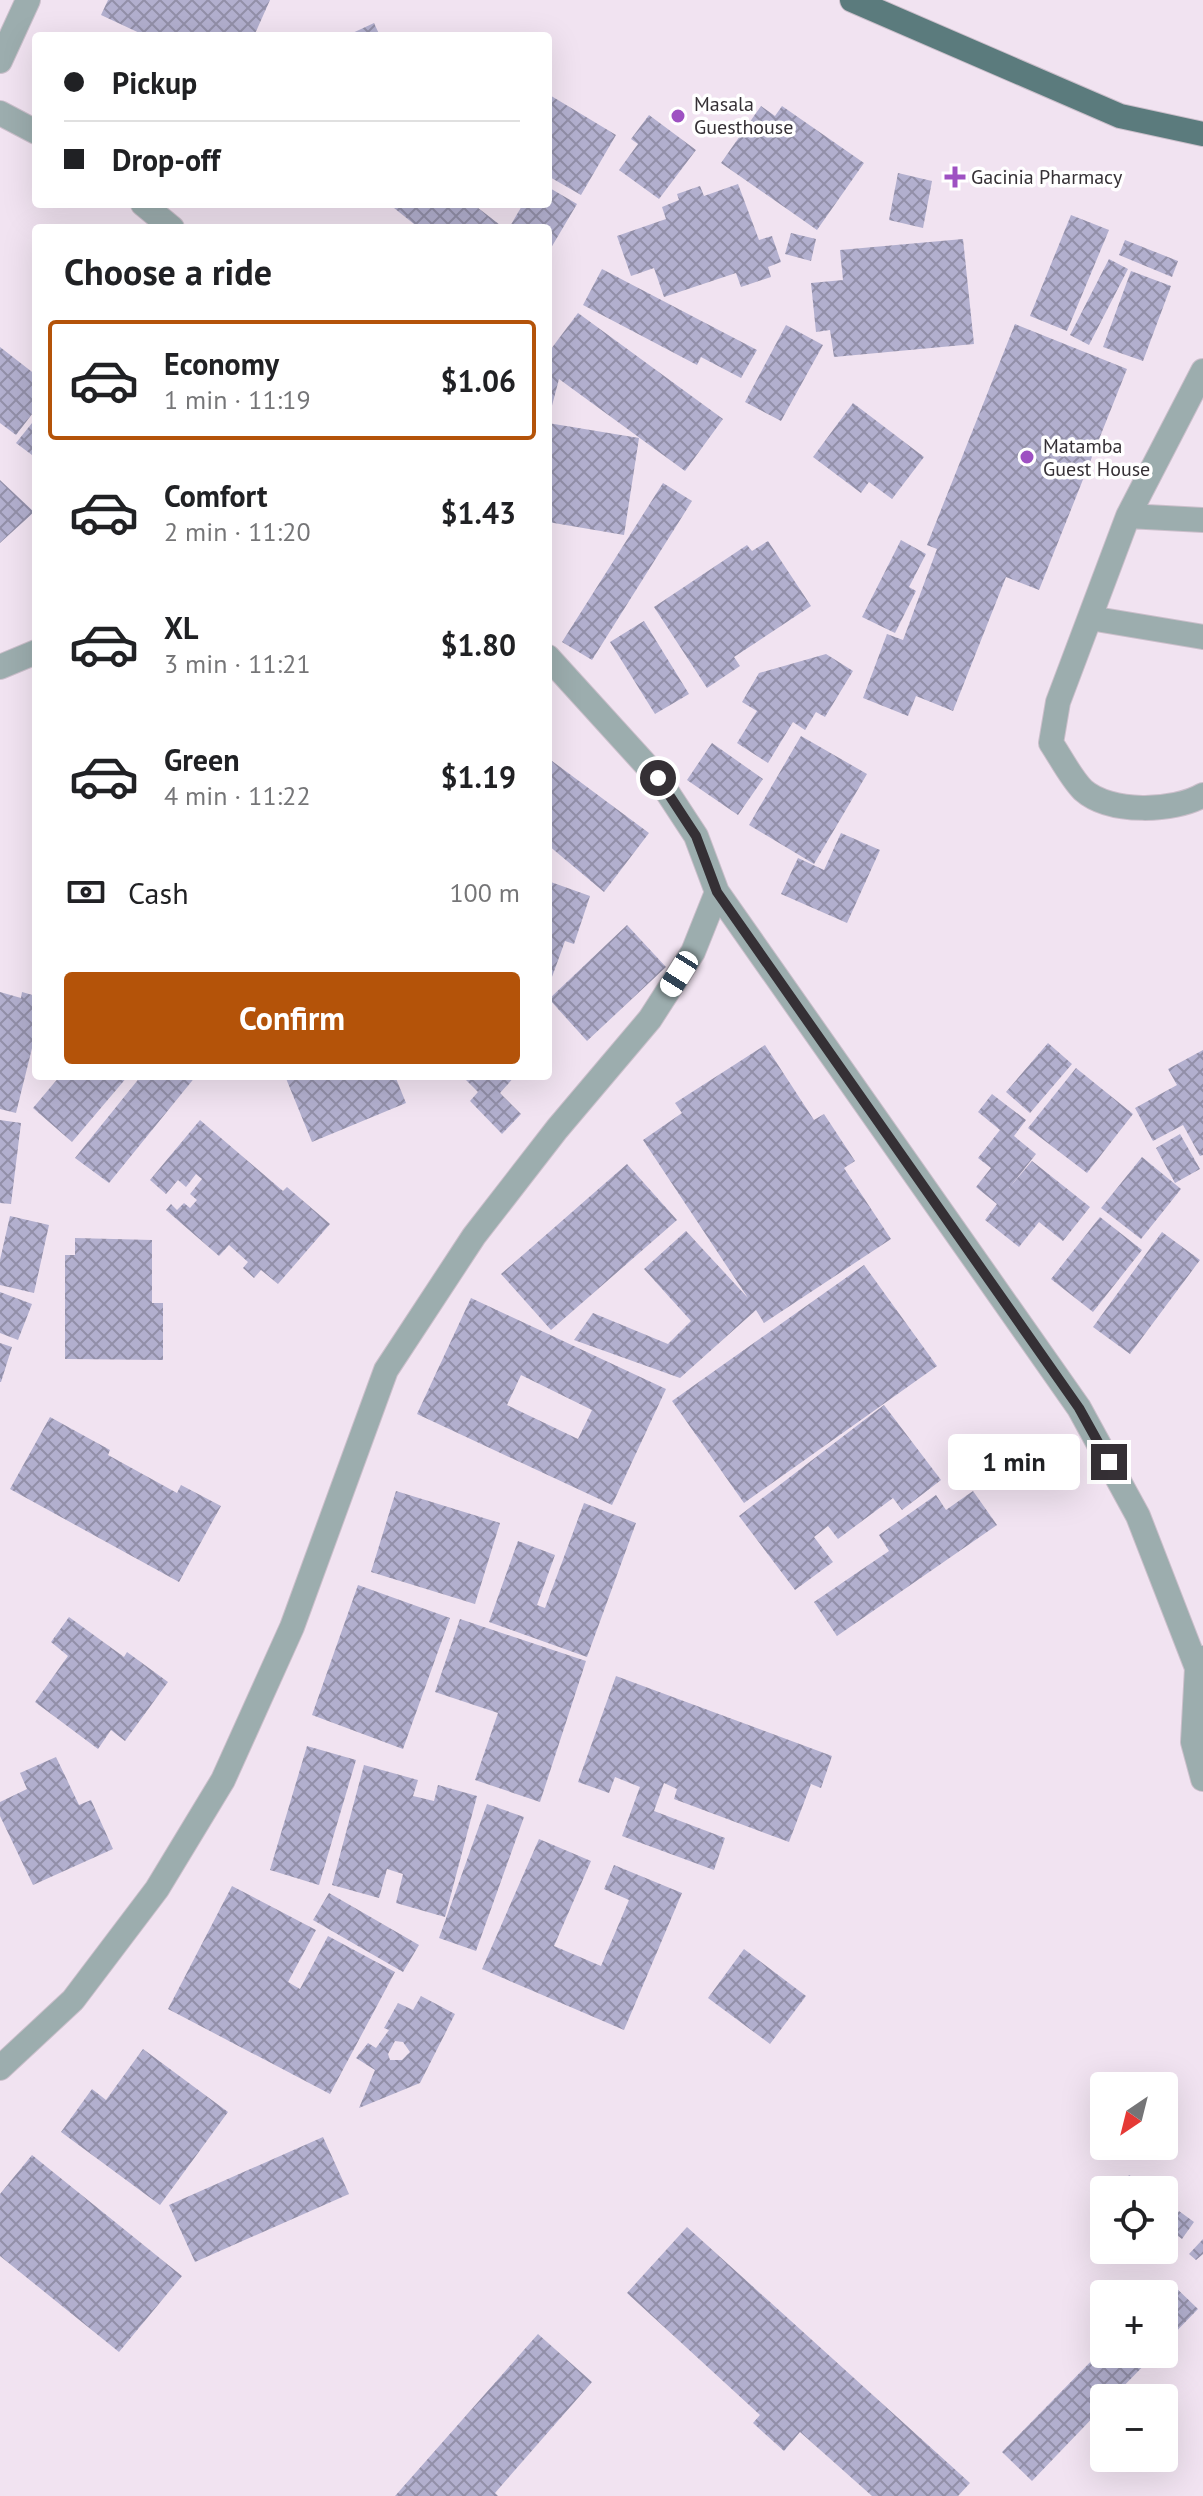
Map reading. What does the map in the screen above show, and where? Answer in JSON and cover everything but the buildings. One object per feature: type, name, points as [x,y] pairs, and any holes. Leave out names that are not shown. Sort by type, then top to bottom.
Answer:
[{"type":"main road","points":[[859,1],[1120,116],[1203,134]]},
{"type":"street","points":[[0,61],[28,0]]},
{"type":"street","points":[[0,113],[32,130]]},
{"type":"street","points":[[148,208],[167,224]]},
{"type":"street","points":[[1203,371],[1128,516],[1058,702],[1051,743],[1084,791],[1133,810],[1193,801],[1203,795]]},
{"type":"street","points":[[1128,516],[1203,520]]},
{"type":"street","points":[[1090,618],[1203,637]]},
{"type":"street","points":[[0,667],[32,654]]},
{"type":"street","points":[[552,661],[658,778],[696,836],[717,892],[1079,1408],[1138,1516],[1200,1663],[1193,1742],[1203,1779]]},
{"type":"street","points":[[0,2068],[73,2000],[157,1889],[223,1780],[292,1627],[386,1370],[474,1236],[557,1129],[650,1019],[693,952],[717,892]]},
{"type":"place","name":"Masala Guesthouse","points":[[678,116]]},
{"type":"place","name":"Gacinia Pharmacy","points":[[955,177]]},
{"type":"place","name":"Matamba Guest House","points":[[1027,457]]},
{"type":"route","points":[[658,778],[696,836],[717,892],[993,1290],[1079,1408],[1109,1462]]}]
